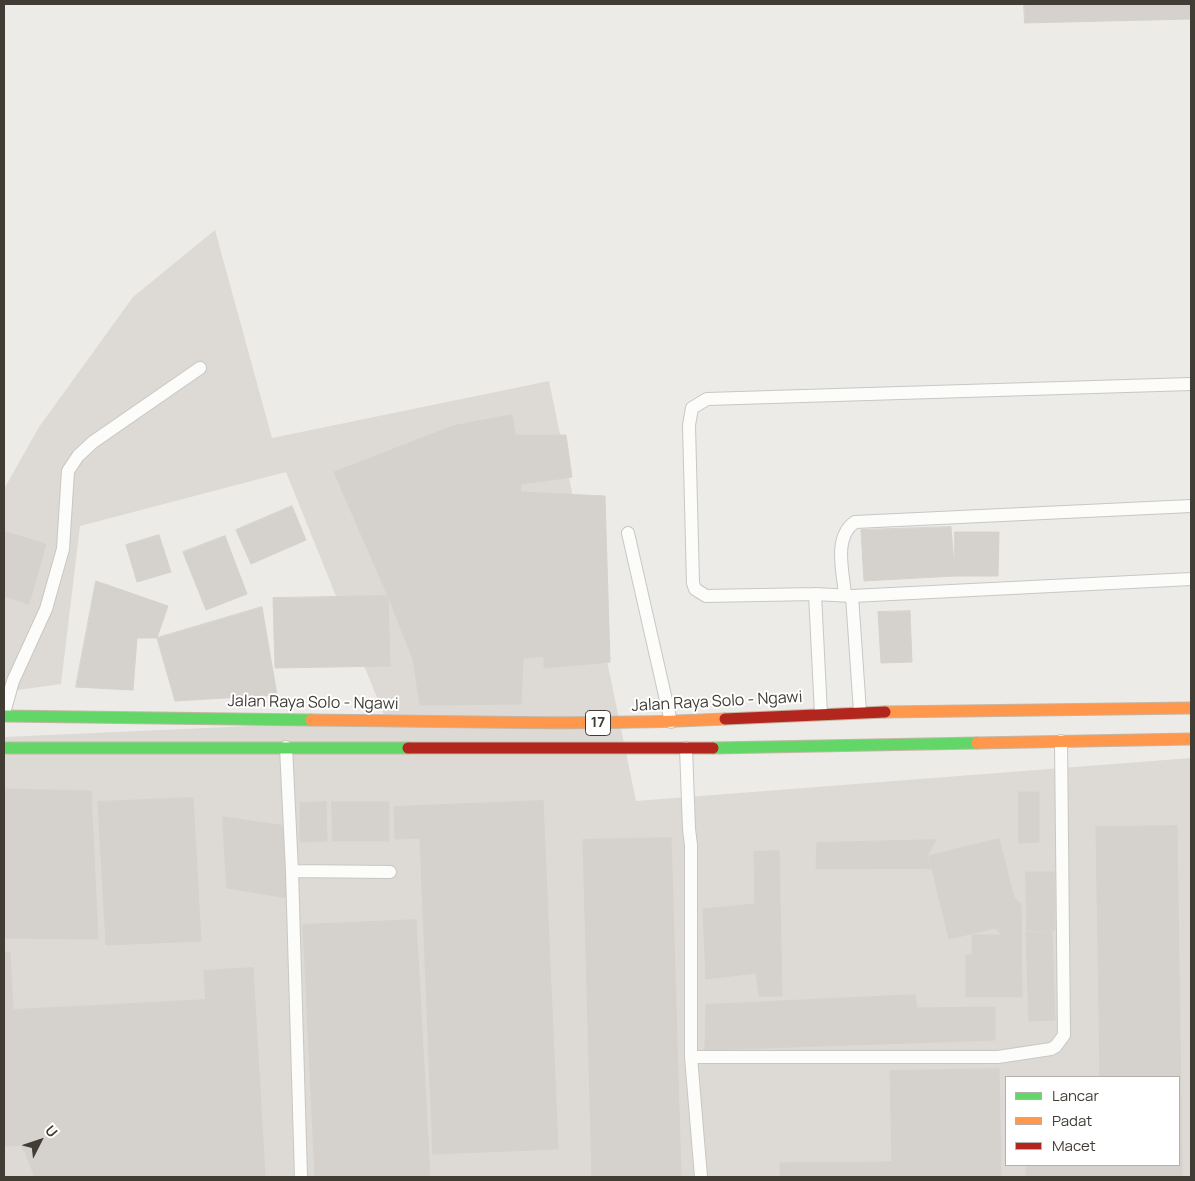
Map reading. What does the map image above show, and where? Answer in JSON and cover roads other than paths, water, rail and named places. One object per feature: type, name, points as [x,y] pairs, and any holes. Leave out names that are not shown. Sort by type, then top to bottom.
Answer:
[{"type":"highway","name":"Jalan Raya Solo - Ngawi","points":[[4,714],[585,723],[671,722],[860,712],[1191,708]]},
{"type":"highway","name":"17","points":[[4,748],[686,748],[1191,739]]},
{"type":"lane","points":[[4,714],[13,682],[46,609],[63,549],[68,471],[78,456],[93,442],[200,368]]},
{"type":"lane","points":[[1191,384],[707,399],[692,408],[689,425],[693,583],[695,589],[706,596],[849,595],[1191,579]]},
{"type":"lane","points":[[860,712],[849,595],[841,544],[846,530],[855,522],[1191,506]]},
{"type":"lane","points":[[628,533],[671,722]]},
{"type":"lane","points":[[815,594],[821,714]]},
{"type":"lane","points":[[691,1057],[998,1057],[1051,1049],[1056,1046],[1064,1035],[1061,741]]},
{"type":"lane","points":[[286,747],[292,871],[301,1177]]},
{"type":"lane","points":[[686,748],[691,845],[691,1057],[701,1177]]},
{"type":"lane","points":[[292,871],[390,872]]}]
